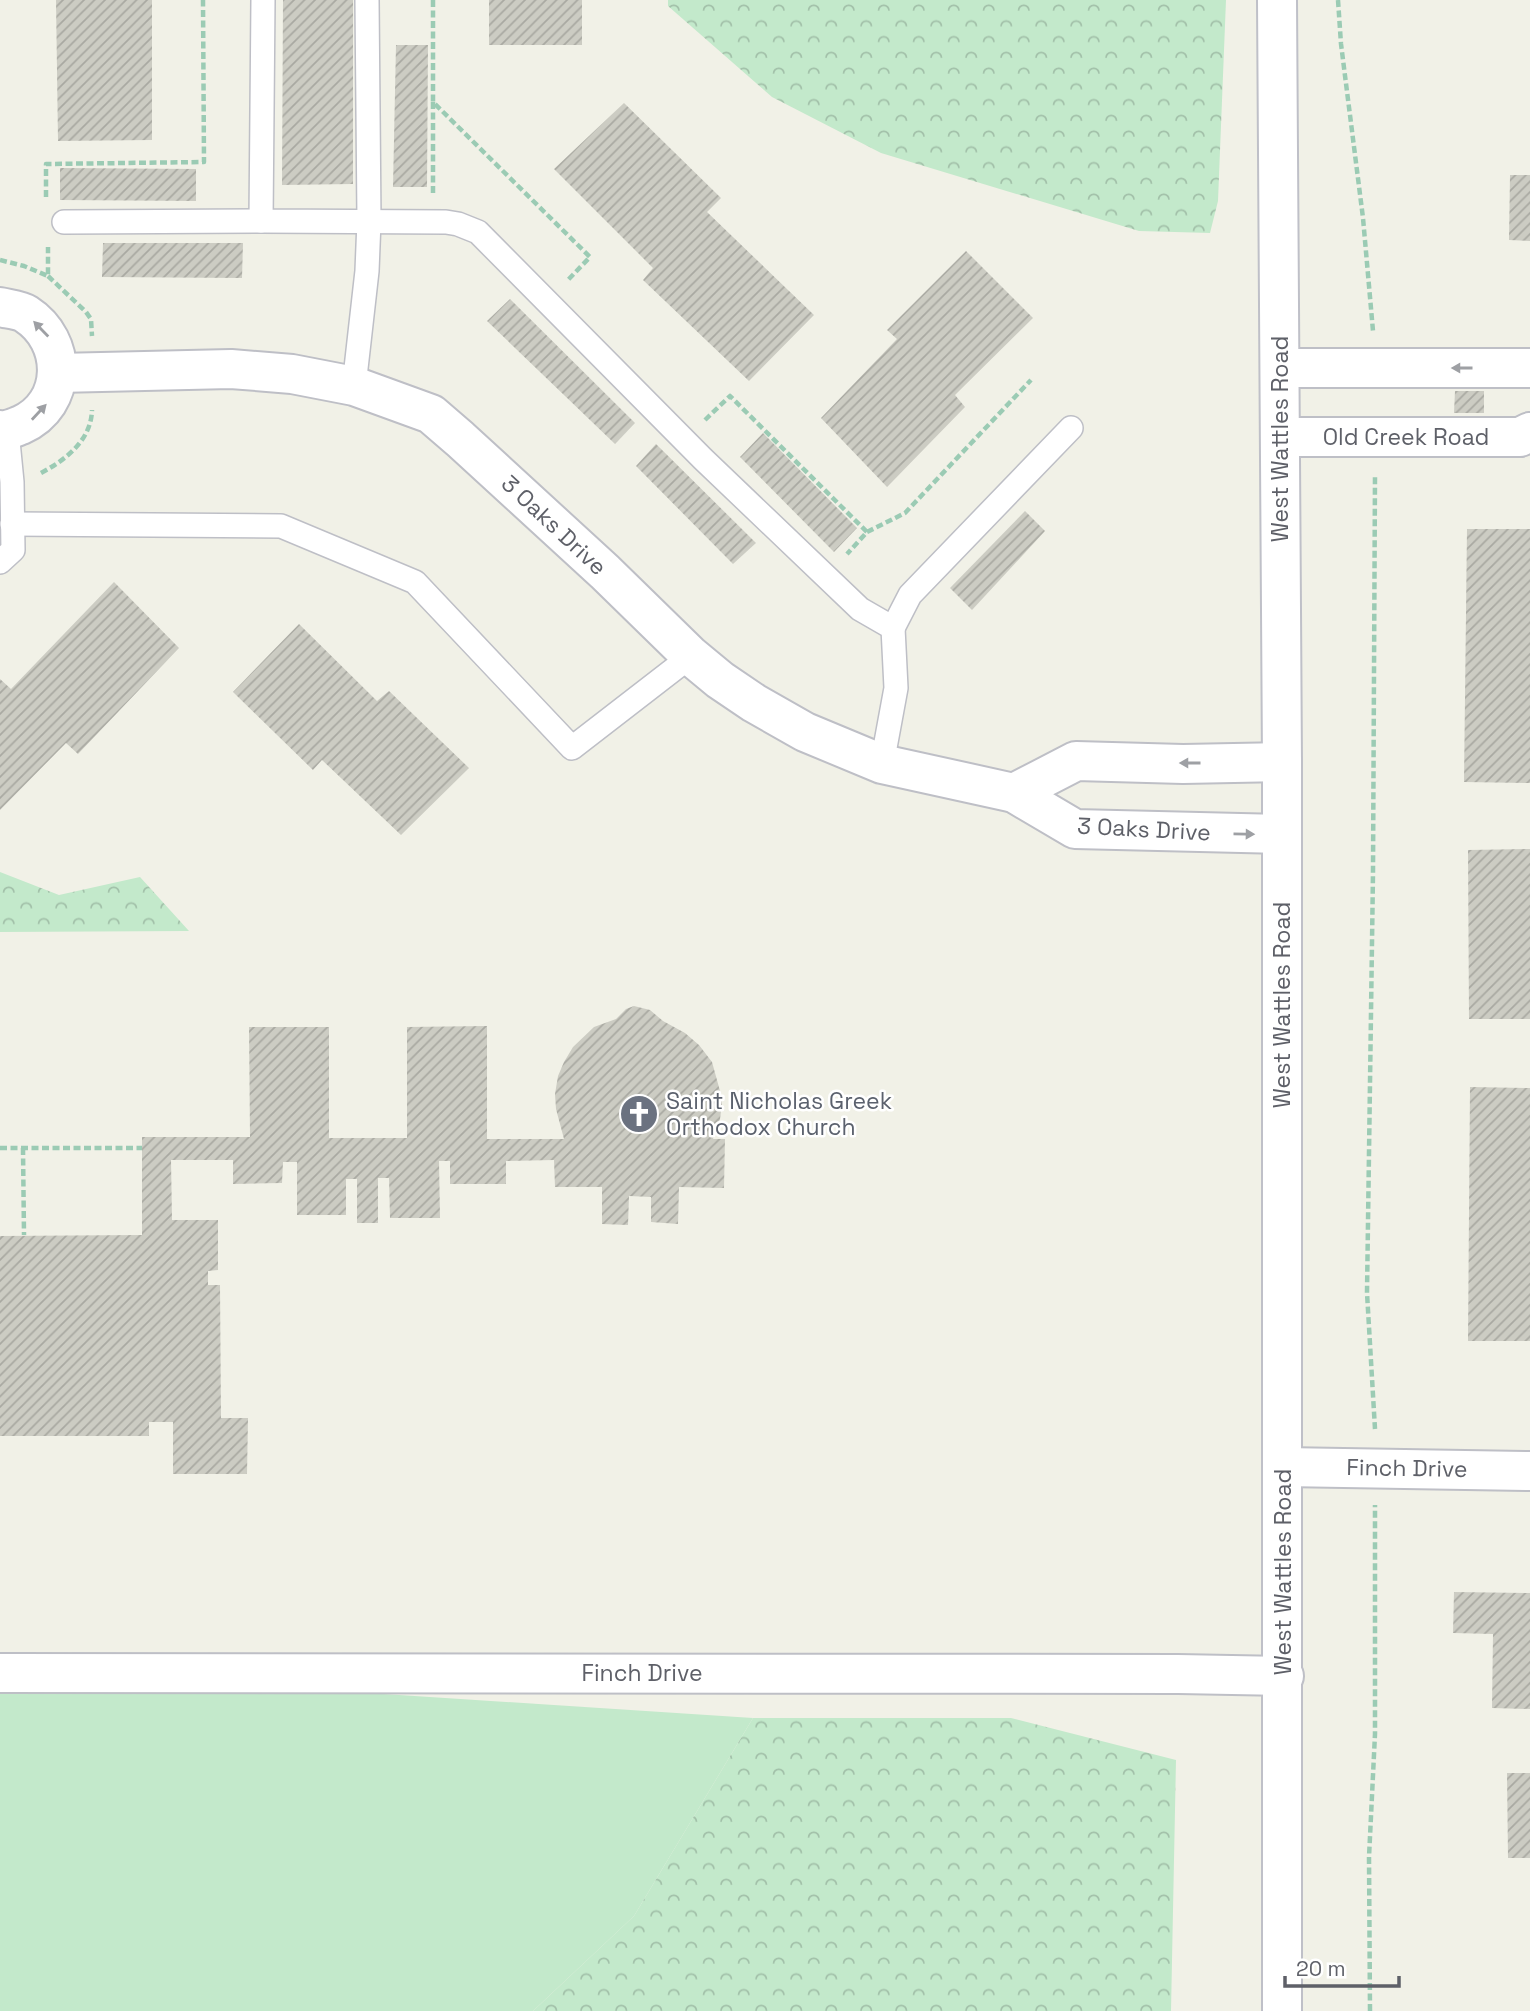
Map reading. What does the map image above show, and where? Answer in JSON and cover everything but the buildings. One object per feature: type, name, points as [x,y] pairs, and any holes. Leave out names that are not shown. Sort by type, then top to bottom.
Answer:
[{"type":"street","name":"West Wattles Road","points":[[1277,0],[1282,762],[1282,2011]]},
{"type":"street","points":[[0,307],[25,313],[49,336],[58,373],[52,396],[34,419],[4,430]]},
{"type":"street","points":[[1280,368],[1530,368]]},
{"type":"street","name":"3 Oaks Drive","points":[[58,373],[231,369],[292,374],[354,386],[431,414],[605,572],[691,656],[754,704],[805,732],[882,764],[1014,793],[1075,829],[1282,834]]},
{"type":"street","name":"Old Creek Road","points":[[1280,438],[1520,437],[1530,432]]},
{"type":"street","points":[[1014,793],[1076,761],[1183,764],[1282,762]]},
{"type":"street","name":"Finch Drive","points":[[1283,1466],[1530,1471]]},
{"type":"street","name":"Finch Drive","points":[[0,1673],[1283,1676]]},
{"type":"lane","points":[[261,221],[263,0]]},
{"type":"lane","points":[[354,386],[367,271],[369,221],[367,0]]},
{"type":"lane","points":[[56,229],[261,221],[369,221],[458,223],[478,232],[703,459],[860,609],[893,628]]},
{"type":"lane","points":[[882,764],[896,688],[893,628],[910,595],[1071,428]]},
{"type":"lane","points":[[0,562],[13,550],[12,482],[4,430]]},
{"type":"lane","points":[[12,524],[281,526],[415,582],[572,748],[691,656]]},
{"type":"path","points":[[47,199],[46,164],[204,162],[203,0]]},
{"type":"path","points":[[433,0],[433,222]]},
{"type":"path","points":[[1338,0],[1363,218],[1373,334]]},
{"type":"path","points":[[433,102],[590,257],[563,285]]},
{"type":"path","points":[[0,260],[48,276],[56,229]]},
{"type":"path","points":[[840,561],[867,532],[905,513],[1031,380]]},
{"type":"path","points":[[702,422],[730,396],[867,532]]},
{"type":"path","points":[[34,476],[65,457],[87,435],[92,423],[92,405]]},
{"type":"path","points":[[1375,472],[1367,1293],[1375,1437]]},
{"type":"path","points":[[0,1148],[142,1148]]},
{"type":"path","points":[[23,1148],[24,1236]]},
{"type":"path","points":[[1370,2011],[1369,1857],[1375,1734],[1375,1497]]},
{"type":"green space","points":[[668,0],[1226,0],[1218,201],[1210,233],[1139,231],[881,153],[772,97],[668,6]]},
{"type":"green space","points":[[0,872],[59,895],[140,877],[189,931],[0,932]]},
{"type":"green space","points":[[0,1669],[753,1718],[634,1916],[533,2011],[0,2011]]},
{"type":"green space","points":[[753,1718],[1011,1718],[1176,1760],[1171,2011],[533,2011],[634,1916]]},
{"type":"place","name":"Saint Nicholas Greek Orthodox Church","points":[[639,1114]]}]
